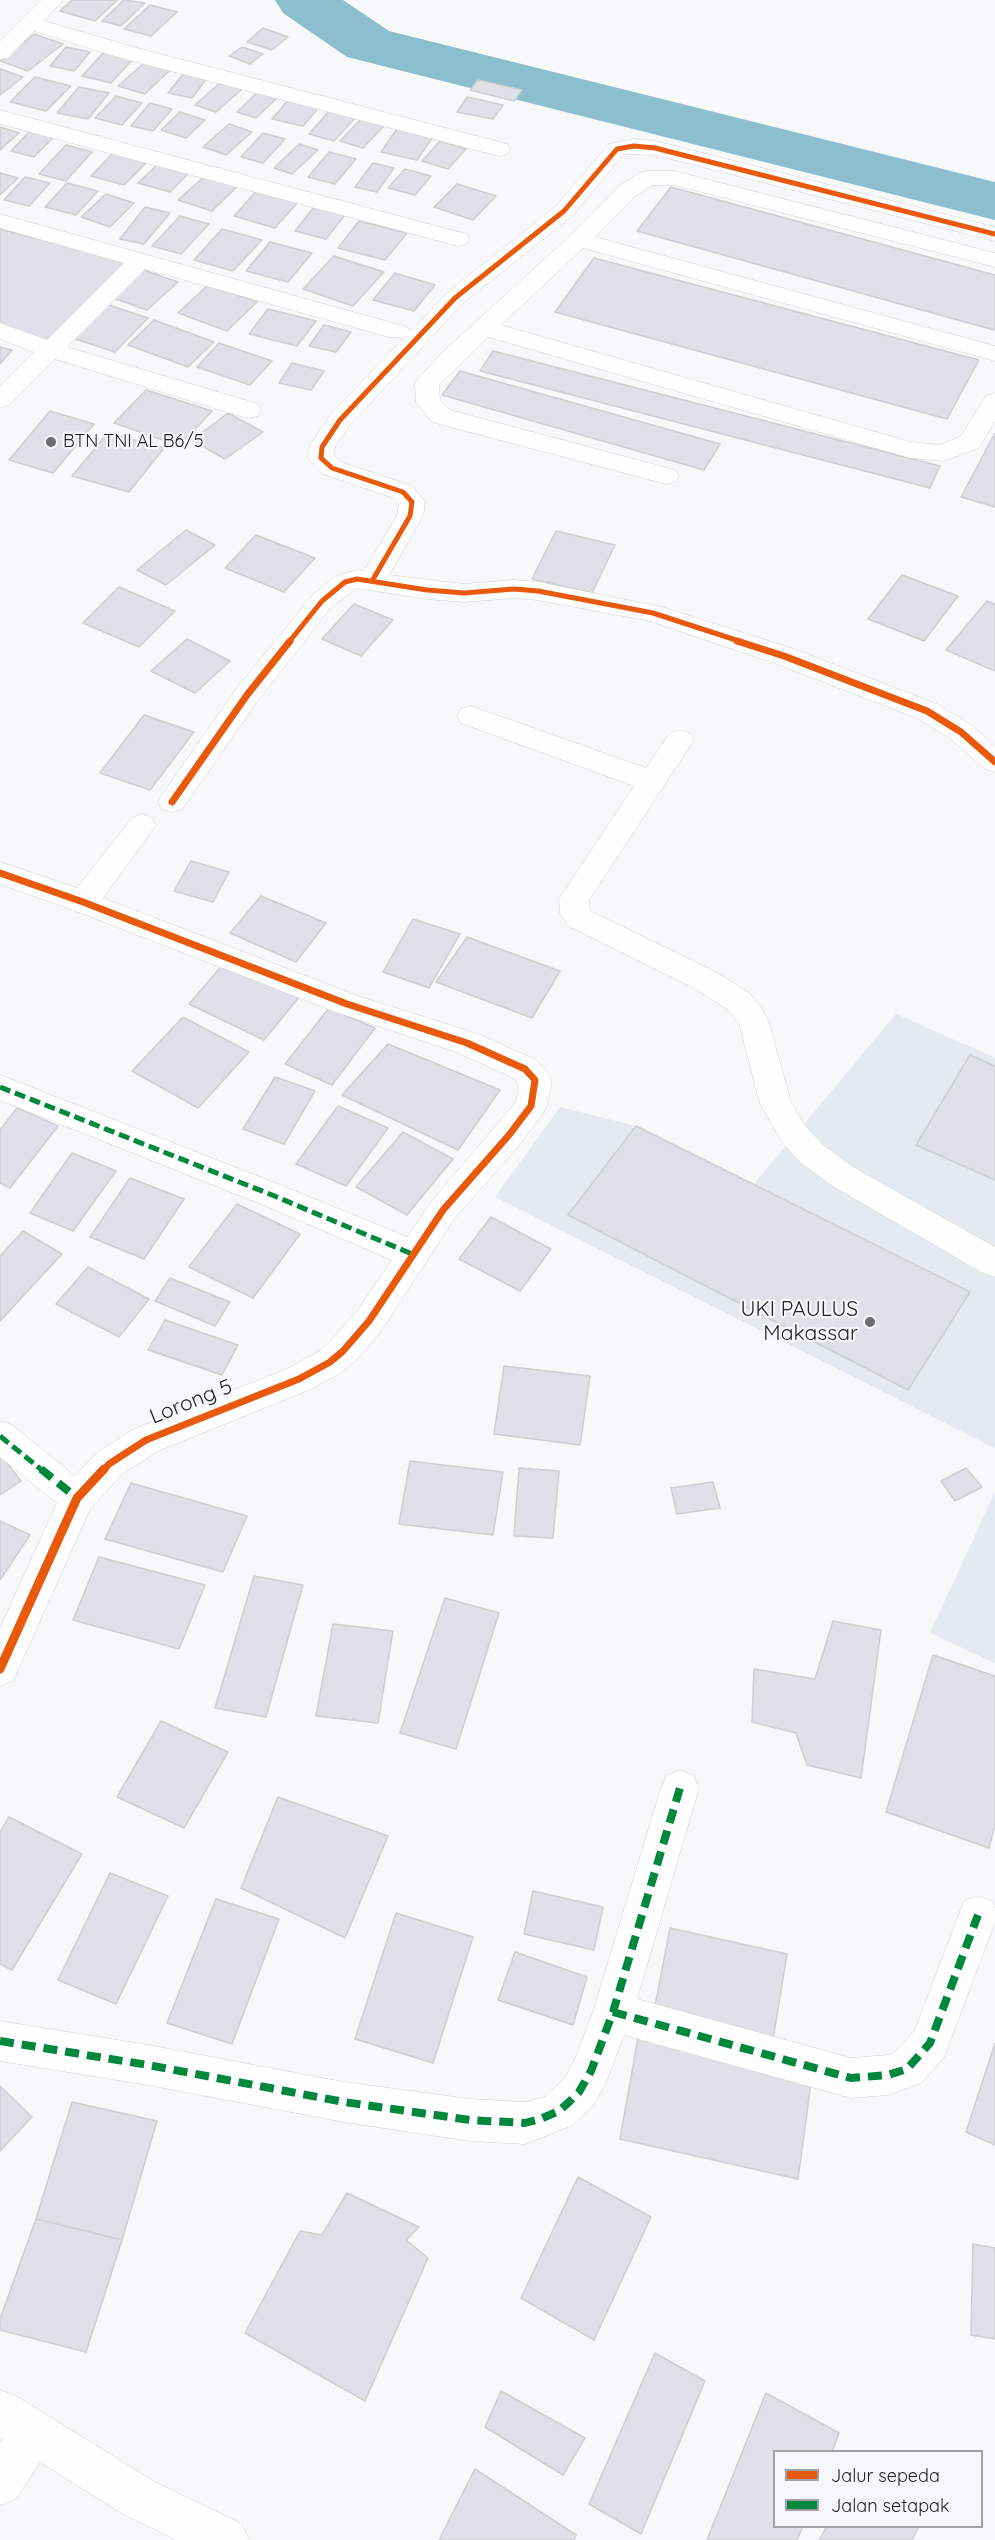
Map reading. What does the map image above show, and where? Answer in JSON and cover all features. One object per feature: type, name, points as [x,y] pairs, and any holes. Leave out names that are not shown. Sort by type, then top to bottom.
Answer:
[{"type":"street","points":[[0,53],[53,0]]},
{"type":"street","points":[[31,24],[129,53],[499,149]]},
{"type":"street","points":[[0,117],[458,239]]},
{"type":"street","points":[[372,581],[410,516],[412,502],[403,492],[332,468],[321,458],[322,447],[340,420],[455,298],[564,210],[616,149],[634,146],[655,148],[995,234]]},
{"type":"street","points":[[666,476],[441,416],[428,402],[427,384],[453,356],[579,240],[626,192],[647,178],[674,178],[995,260]]},
{"type":"street","points":[[0,221],[398,332]]},
{"type":"street","points":[[579,240],[995,354]]},
{"type":"street","points":[[0,400],[140,260]]},
{"type":"street","points":[[485,328],[910,450],[943,453],[970,442],[995,401]]},
{"type":"street","points":[[0,330],[51,350],[249,410]]},
{"type":"street","points":[[172,802],[247,695],[322,601],[345,582],[357,579],[427,590],[464,593],[500,589],[538,591],[653,613],[784,656],[927,711],[962,732],[995,762]]},
{"type":"street","points":[[471,716],[652,781]]},
{"type":"street","points":[[681,740],[574,899],[573,908],[578,918],[705,980],[738,1001],[754,1023],[776,1104],[793,1133],[811,1153],[842,1176],[995,1263]]},
{"type":"street","points":[[0,873],[83,902],[142,825]]},
{"type":"street","name":"Lorong 5","points":[[0,1669],[77,1498],[109,1464],[146,1440],[299,1379],[344,1352],[362,1330],[443,1210],[509,1135],[534,1099],[535,1080],[525,1069],[467,1043],[347,1004],[83,902]]},
{"type":"street","points":[[0,1087],[272,1195],[412,1254]]},
{"type":"street","points":[[0,1436],[77,1498]]},
{"type":"street","points":[[0,2041],[148,2065],[344,2102],[470,2120],[525,2123],[559,2111],[579,2092],[591,2071],[614,2012],[680,1788]]},
{"type":"street","points":[[614,2012],[851,2078],[888,2075],[907,2069],[930,2043],[978,1915]]},
{"type":"street","points":[[0,2483],[16,2423],[139,2498],[226,2540]]},
{"type":"shaded area","name":"UKI PAULUS Makassar","points":[[896,1014],[995,1058],[995,1448],[495,1197],[560,1107],[636,1126],[754,1184]]},
{"type":"shaded area","points":[[995,1492],[995,1663],[930,1633]]},
{"type":"building","points":[[72,0],[117,0],[95,21],[60,11]]},
{"type":"building","points":[[124,0],[145,3],[121,26],[102,21]]},
{"type":"building","points":[[150,5],[177,12],[151,36],[124,29]]},
{"type":"building","points":[[263,28],[288,37],[272,50],[247,42]]},
{"type":"building","points":[[34,34],[63,44],[28,71],[0,61]]},
{"type":"building","points":[[66,47],[90,52],[74,71],[50,66]]},
{"type":"building","points":[[242,47],[263,54],[250,64],[229,56]]},
{"type":"building","points":[[105,51],[134,58],[111,83],[82,76]]},
{"type":"building","points":[[144,63],[170,70],[145,94],[118,86]]},
{"type":"building","points":[[0,69],[23,77],[0,95]]},
{"type":"building","points":[[184,73],[207,78],[192,98],[168,93]]},
{"type":"building","points":[[35,77],[71,86],[46,111],[10,102]]},
{"type":"building","points":[[478,80],[522,90],[514,101],[470,90]]},
{"type":"building","points":[[221,82],[242,89],[216,112],[195,105]]},
{"type":"building","points":[[79,87],[109,93],[88,119],[57,113]]},
{"type":"building","points":[[259,91],[278,97],[256,118],[237,112]]},
{"type":"building","points":[[116,96],[142,103],[122,125],[95,118]]},
{"type":"building","points":[[467,97],[503,105],[493,119],[457,112]]},
{"type":"building","points":[[290,98],[321,105],[303,126],[272,119]]},
{"type":"building","points":[[150,103],[172,109],[153,131],[131,126]]},
{"type":"building","points":[[330,110],[356,117],[334,141],[309,134]]},
{"type":"building","points":[[180,112],[205,120],[186,138],[161,130]]},
{"type":"building","points":[[361,119],[384,126],[363,148],[340,141]]},
{"type":"building","points":[[229,124],[252,132],[226,155],[203,147]]},
{"type":"building","points":[[0,127],[19,133],[0,150]]},
{"type":"building","points":[[32,129],[56,135],[34,157],[11,151]]},
{"type":"building","points":[[397,129],[433,137],[417,160],[381,152]]},
{"type":"building","points":[[263,133],[285,139],[263,163],[241,157]]},
{"type":"building","points":[[440,141],[466,149],[448,169],[422,161]]},
{"type":"building","points":[[299,144],[318,150],[292,174],[274,168]]},
{"type":"building","points":[[66,145],[92,152],[66,181],[39,174]]},
{"type":"building","points":[[114,152],[147,162],[124,185],[91,176]]},
{"type":"building","points":[[329,152],[356,159],[335,184],[308,177]]},
{"type":"building","points":[[373,163],[394,168],[377,192],[355,187]]},
{"type":"building","points":[[158,164],[189,173],[170,192],[138,183]]},
{"type":"building","points":[[405,169],[431,176],[415,195],[388,188]]},
{"type":"building","points":[[0,173],[18,178],[0,195]]},
{"type":"building","points":[[205,176],[238,186],[212,211],[178,200]]},
{"type":"building","points":[[25,177],[50,183],[29,206],[4,200]]},
{"type":"building","points":[[67,183],[98,191],[76,215],[45,207]]},
{"type":"building","points":[[457,184],[496,196],[473,220],[434,207]]},
{"type":"building","points":[[671,187],[995,275],[995,328],[994,330],[637,231]]},
{"type":"building","points":[[258,189],[299,201],[275,228],[234,216]]},
{"type":"building","points":[[106,194],[134,203],[110,227],[81,217]]},
{"type":"building","points":[[145,207],[170,213],[144,244],[120,239]]},
{"type":"building","points":[[314,207],[345,215],[326,239],[295,231]]},
{"type":"building","points":[[180,216],[209,224],[181,254],[152,246]]},
{"type":"building","points":[[359,221],[407,233],[385,260],[338,248]]},
{"type":"building","points":[[0,229],[127,262],[55,346],[0,325]]},
{"type":"building","points":[[222,229],[262,240],[233,271],[194,260]]},
{"type":"building","points":[[270,242],[312,253],[288,282],[246,271]]},
{"type":"building","points":[[334,256],[384,272],[353,306],[303,289]]},
{"type":"building","points":[[594,258],[979,360],[947,419],[555,312]]},
{"type":"building","points":[[141,269],[178,282],[147,310],[110,297]]},
{"type":"building","points":[[395,273],[435,285],[414,311],[373,300]]},
{"type":"building","points":[[208,285],[257,302],[227,331],[178,313]]},
{"type":"building","points":[[103,303],[148,318],[115,352],[69,337]]},
{"type":"building","points":[[268,309],[316,321],[297,346],[249,334]]},
{"type":"building","points":[[154,320],[214,342],[188,367],[128,345]]},
{"type":"building","points":[[324,325],[351,332],[336,352],[309,346]]},
{"type":"building","points":[[219,343],[272,361],[250,385],[197,367]]},
{"type":"building","points":[[0,347],[12,350],[0,364]]},
{"type":"building","points":[[493,351],[940,466],[930,488],[480,371]]},
{"type":"building","points":[[292,363],[324,371],[311,390],[279,383]]},
{"type":"building","points":[[460,371],[720,444],[704,470],[442,395]]},
{"type":"building","points":[[146,390],[212,411],[180,446],[114,423]]},
{"type":"building","name":"BTN TNI AL B6/5","points":[[50,411],[94,424],[53,473],[9,460]]},
{"type":"building","points":[[228,413],[263,432],[225,459],[192,440]]},
{"type":"building","points":[[108,433],[164,448],[129,492],[72,476]]},
{"type":"building","points":[[995,433],[995,507],[961,497]]},
{"type":"building","points":[[186,530],[215,545],[166,585],[137,570]]},
{"type":"building","points":[[556,531],[615,545],[592,593],[532,579]]},
{"type":"building","points":[[256,535],[315,558],[284,592],[225,568]]},
{"type":"building","points":[[902,575],[958,596],[924,641],[868,619]]},
{"type":"building","points":[[119,587],[175,611],[139,647],[83,623]]},
{"type":"building","points":[[987,601],[995,604],[995,671],[946,650]]},
{"type":"building","points":[[354,604],[393,620],[361,656],[322,639]]},
{"type":"building","points":[[187,639],[230,661],[195,693],[151,671]]},
{"type":"building","points":[[144,715],[194,732],[150,790],[100,773]]},
{"type":"building","points":[[191,861],[229,872],[213,902],[174,891]]},
{"type":"building","points":[[261,896],[326,923],[296,962],[230,933]]},
{"type":"building","points":[[413,919],[460,934],[429,988],[383,972]]},
{"type":"building","points":[[467,937],[560,971],[532,1018],[436,982]]},
{"type":"building","points":[[226,961],[300,996],[264,1040],[189,1004]]},
{"type":"building","points":[[329,1008],[375,1028],[332,1085],[285,1064]]},
{"type":"building","points":[[183,1017],[249,1052],[198,1108],[132,1071]]},
{"type":"building","points":[[388,1044],[500,1090],[458,1150],[342,1095]]},
{"type":"building","points":[[970,1055],[995,1066],[995,1180],[916,1145]]},
{"type":"building","points":[[275,1077],[315,1091],[284,1144],[243,1129]]},
{"type":"building","points":[[338,1106],[388,1128],[346,1186],[296,1164]]},
{"type":"building","points":[[17,1108],[58,1126],[10,1188],[0,1183],[0,1130]]},
{"type":"building","points":[[636,1126],[970,1292],[908,1390],[568,1215]]},
{"type":"building","points":[[403,1132],[453,1159],[407,1215],[356,1187]]},
{"type":"building","points":[[72,1153],[116,1171],[73,1231],[30,1213]]},
{"type":"building","points":[[130,1178],[184,1199],[144,1259],[90,1237]]},
{"type":"building","points":[[237,1204],[300,1234],[253,1298],[189,1267]]},
{"type":"building","points":[[491,1217],[551,1249],[520,1291],[459,1259]]},
{"type":"building","points":[[23,1231],[62,1254],[0,1321],[0,1256]]},
{"type":"building","points":[[88,1267],[149,1299],[119,1337],[56,1304]]},
{"type":"building","points":[[170,1278],[230,1302],[215,1326],[155,1301]]},
{"type":"building","points":[[165,1320],[238,1345],[222,1375],[148,1350]]},
{"type":"building","points":[[504,1366],[590,1376],[580,1445],[494,1434]]},
{"type":"building","points":[[0,1454],[21,1481],[0,1495]]},
{"type":"building","points":[[410,1461],[503,1472],[493,1535],[399,1524]]},
{"type":"building","points":[[519,1468],[559,1471],[553,1538],[514,1536]]},
{"type":"building","points":[[966,1468],[982,1487],[955,1501],[941,1481]]},
{"type":"building","points":[[713,1482],[720,1508],[677,1514],[671,1488]]},
{"type":"building","points":[[131,1483],[247,1516],[223,1572],[105,1539]]},
{"type":"building","points":[[0,1521],[30,1535],[0,1580]]},
{"type":"building","points":[[99,1557],[205,1585],[179,1649],[73,1620]]},
{"type":"building","points":[[254,1576],[303,1585],[266,1717],[215,1708]]},
{"type":"building","points":[[445,1598],[499,1613],[456,1749],[400,1733]]},
{"type":"building","points":[[833,1621],[881,1630],[861,1778],[807,1765],[796,1733],[752,1722],[754,1669],[815,1679]]},
{"type":"building","points":[[333,1624],[393,1631],[378,1723],[316,1716]]},
{"type":"building","points":[[933,1655],[995,1676],[995,1825],[989,1848],[886,1812]]},
{"type":"building","points":[[161,1721],[228,1752],[184,1828],[117,1797]]},
{"type":"building","points":[[278,1797],[388,1836],[345,1938],[241,1888]]},
{"type":"building","points":[[9,1817],[82,1854],[12,1970],[0,1964],[0,1832]]},
{"type":"building","points":[[110,1873],[168,1896],[116,2004],[58,1980]]},
{"type":"building","points":[[533,1891],[603,1907],[594,1950],[524,1934]]},
{"type":"building","points":[[216,1899],[279,1919],[232,2044],[167,2023]]},
{"type":"building","points":[[396,1913],[473,1937],[433,2063],[355,2039]]},
{"type":"building","points":[[670,1928],[787,1954],[773,2040],[654,2011]]},
{"type":"building","points":[[515,1952],[587,1977],[573,2025],[498,2000]]},
{"type":"building","points":[[638,2038],[812,2075],[798,2179],[620,2139]]},
{"type":"building","points":[[995,2043],[995,2145],[966,2132]]},
{"type":"building","points":[[0,2086],[32,2117],[0,2151]]},
{"type":"building","points":[[72,2102],[157,2121],[122,2240],[36,2219]]},
{"type":"building","points":[[578,2177],[651,2217],[594,2340],[521,2298]]},
{"type":"building","points":[[347,2193],[419,2227],[406,2240],[428,2258],[365,2401],[245,2333],[300,2231],[322,2235]]},
{"type":"building","points":[[36,2219],[122,2240],[86,2352],[0,2330],[0,2319]]},
{"type":"building","points":[[973,2244],[995,2248],[995,2339],[971,2335]]},
{"type":"building","points":[[655,2353],[705,2381],[641,2534],[589,2504]]},
{"type":"building","points":[[501,2391],[585,2438],[563,2475],[485,2427]]},
{"type":"building","points":[[766,2393],[839,2433],[833,2450],[773,2450],[773,2528],[802,2528],[797,2540],[707,2540]]},
{"type":"building","points":[[475,2469],[576,2535],[574,2540],[439,2540]]},
{"type":"building","points":[[826,2528],[918,2528],[912,2540],[819,2540]]},
{"type":"waterway","points":[[304,0],[368,44],[995,201]]},
{"type":"marked path","points":[[0,1087],[272,1195],[412,1254]]},
{"type":"marked path","points":[[0,1436],[77,1498]]},
{"type":"marked path","points":[[0,2041],[148,2065],[344,2102],[470,2120],[525,2123],[540,2119],[559,2111],[569,2102],[579,2092],[591,2071],[613,2012],[680,1788]]},
{"type":"marked path","points":[[613,2012],[851,2078],[888,2075],[907,2069],[930,2043],[978,1915]]},
{"type":"cycle path","points":[[372,581],[410,516],[412,502],[403,492],[332,468],[321,458],[322,447],[340,420],[455,298],[564,211],[617,149],[634,146],[655,148],[995,234]]},
{"type":"cycle path","points":[[172,802],[247,695],[322,601],[345,582],[357,579],[427,590],[464,593],[514,589],[538,591],[653,613],[784,656],[927,711],[961,732],[995,762]]},
{"type":"cycle path","points":[[0,873],[83,902],[347,1004],[467,1043],[525,1069],[535,1080],[531,1106],[509,1135],[443,1210],[369,1321],[343,1351],[330,1362],[299,1379],[146,1440],[109,1464],[77,1498],[0,1669]]},
{"type":"place","name":"BTN TNI AL B6/5","points":[[51,442]]},
{"type":"place","name":"UKI PAULUS Makassar","points":[[870,1322]]}]
